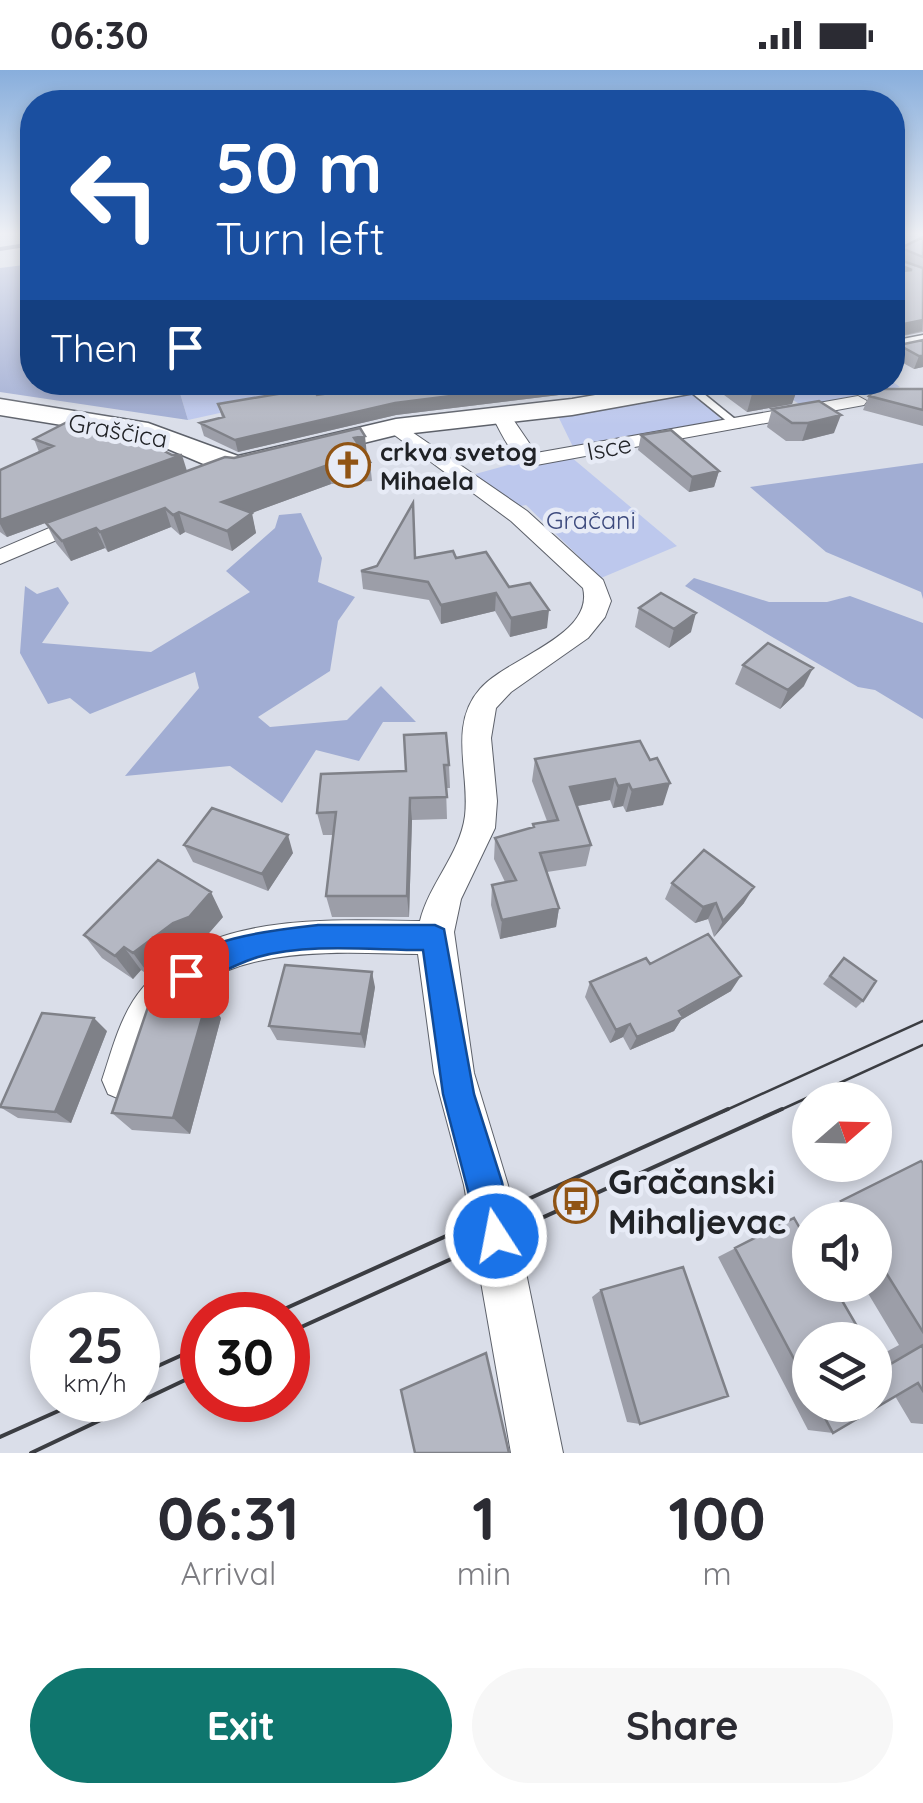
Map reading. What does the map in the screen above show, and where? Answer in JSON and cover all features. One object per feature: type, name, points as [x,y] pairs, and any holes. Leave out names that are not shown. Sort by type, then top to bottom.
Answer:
[{"type":"street","name":"Isce","points":[[232,464],[396,427],[639,395]]},
{"type":"street","name":"Isce","points":[[502,416],[518,445],[532,460],[858,401]]},
{"type":"street","name":"Graščica","points":[[0,407],[148,431],[232,464]]},
{"type":"street","points":[[396,427],[519,516],[594,585],[600,598],[598,611],[576,634],[496,689],[481,708],[480,826],[448,889],[435,938],[458,1094],[485,1182],[516,1369],[537,1453]]},
{"type":"street","points":[[202,477],[232,464]]},
{"type":"street","points":[[0,556],[111,510]]},
{"type":"street","points":[[122,1080],[151,1008],[186,975],[208,962],[261,944],[290,939],[435,938]]},
{"type":"lane","points":[[712,395],[736,424]]},
{"type":"green space","points":[[181,395],[302,395],[188,420]]},
{"type":"green space","points":[[695,395],[722,420],[629,436],[575,451],[557,414]]},
{"type":"green space","points":[[786,395],[859,395],[802,406]]},
{"type":"green space","name":"Gračani","points":[[571,457],[677,546],[601,578],[526,505],[515,507],[468,476],[526,460]]},
{"type":"shaded area","points":[[0,297],[20,297],[20,395],[0,392]]},
{"type":"shaded area","points":[[20,395],[181,395],[188,420]]},
{"type":"shaded area","points":[[923,463],[923,599],[921,592],[826,552],[750,487]]},
{"type":"shaded area","points":[[301,513],[322,558],[318,582],[355,597],[338,621],[330,671],[258,717],[270,727],[347,720],[381,686],[416,722],[383,722],[359,761],[316,750],[282,803],[230,766],[125,776],[199,688],[195,672],[90,714],[70,698],[48,704],[20,653],[25,586],[37,594],[58,587],[69,603],[42,643],[151,652],[250,592],[226,571],[275,528],[279,515]]},
{"type":"shaded area","points":[[694,578],[769,602],[827,602],[850,596],[923,623],[923,719],[875,690],[858,687],[685,586]]},
{"type":"building","points":[[905,297],[923,297],[923,320],[905,324]]},
{"type":"building","points":[[923,340],[923,356],[905,348],[905,344]]},
{"type":"building","points":[[905,389],[923,389],[923,410],[869,396],[905,395]]},
{"type":"building","points":[[271,395],[459,395],[395,403],[235,440],[200,423],[224,417],[218,404]]},
{"type":"building","points":[[819,401],[841,415],[792,423],[772,409]]},
{"type":"building","points":[[69,421],[125,441],[137,437],[172,455],[182,455],[0,520],[0,470],[53,446],[34,439]]},
{"type":"building","points":[[360,428],[365,436],[354,438],[370,462],[328,465],[222,502],[252,513],[227,531],[179,512],[173,515],[165,508],[100,532],[96,528],[62,541],[46,523],[225,457]]},
{"type":"building","points":[[671,430],[719,471],[692,477],[641,435]]},
{"type":"building","points":[[413,503],[415,558],[453,551],[456,558],[486,552],[509,587],[530,583],[549,610],[511,618],[496,593],[441,605],[428,582],[361,571],[377,566]]},
{"type":"building","points":[[661,593],[696,613],[674,629],[639,608]]},
{"type":"building","points":[[768,643],[813,668],[788,690],[743,665]]},
{"type":"building","points":[[446,733],[447,797],[410,798],[407,896],[326,896],[336,812],[317,813],[321,774],[406,771],[404,735]]},
{"type":"building","points":[[640,741],[650,760],[657,758],[670,783],[632,790],[629,784],[618,786],[615,779],[570,787],[591,845],[540,853],[559,908],[502,920],[492,885],[516,880],[495,838],[534,827],[533,824],[558,820],[535,759]]},
{"type":"building","points":[[212,808],[288,835],[262,874],[184,845]]},
{"type":"building","points":[[704,850],[754,887],[723,921],[716,903],[703,907],[672,883]]},
{"type":"building","points":[[158,860],[211,892],[189,917],[173,923],[133,953],[124,947],[115,956],[84,935]]},
{"type":"building","points":[[708,934],[741,976],[679,1011],[683,1017],[637,1037],[630,1024],[616,1030],[590,982],[646,958],[650,964]]},
{"type":"building","points":[[844,958],[876,981],[863,1001],[830,976]]},
{"type":"building","points":[[285,965],[372,972],[361,1034],[269,1026]]},
{"type":"building","points":[[158,994],[208,997],[173,1118],[112,1113],[148,1007]]},
{"type":"building","points":[[42,1013],[94,1018],[55,1112],[0,1107]]},
{"type":"building","points":[[923,1163],[923,1332],[892,1282],[892,1202],[841,1201],[879,1182],[892,1182],[892,1176]]},
{"type":"building","points":[[792,1219],[792,1302],[843,1302],[855,1322],[792,1322],[792,1355],[735,1248]]},
{"type":"building","points":[[683,1267],[728,1396],[640,1424],[601,1290]]},
{"type":"building","points":[[923,1345],[923,1391],[918,1383],[892,1398],[892,1363]]},
{"type":"building","points":[[486,1353],[509,1453],[415,1453],[401,1390]]},
{"type":"building","points":[[827,1422],[852,1422],[833,1433]]},
{"type":"tram line","points":[[722,1112],[923,1021]]},
{"type":"tram line","points":[[776,1112],[923,1045]]},
{"type":"tram line","points":[[310,1297],[728,1109]]},
{"type":"tram line","points":[[310,1323],[782,1109]]},
{"type":"tram line","points":[[160,1365],[180,1356]]},
{"type":"tram line","points":[[31,1453],[180,1382]]},
{"type":"tram line","points":[[0,1437],[34,1422]]},
{"type":"place","name":"crkva svetog Mihaela","points":[[348,465]]},
{"type":"place","name":"Gračanski Mihaljevac","points":[[576,1201]]},
{"type":"route","points":[[186,975],[232,952],[290,939],[435,938],[458,1094],[485,1182],[496,1236]]}]
